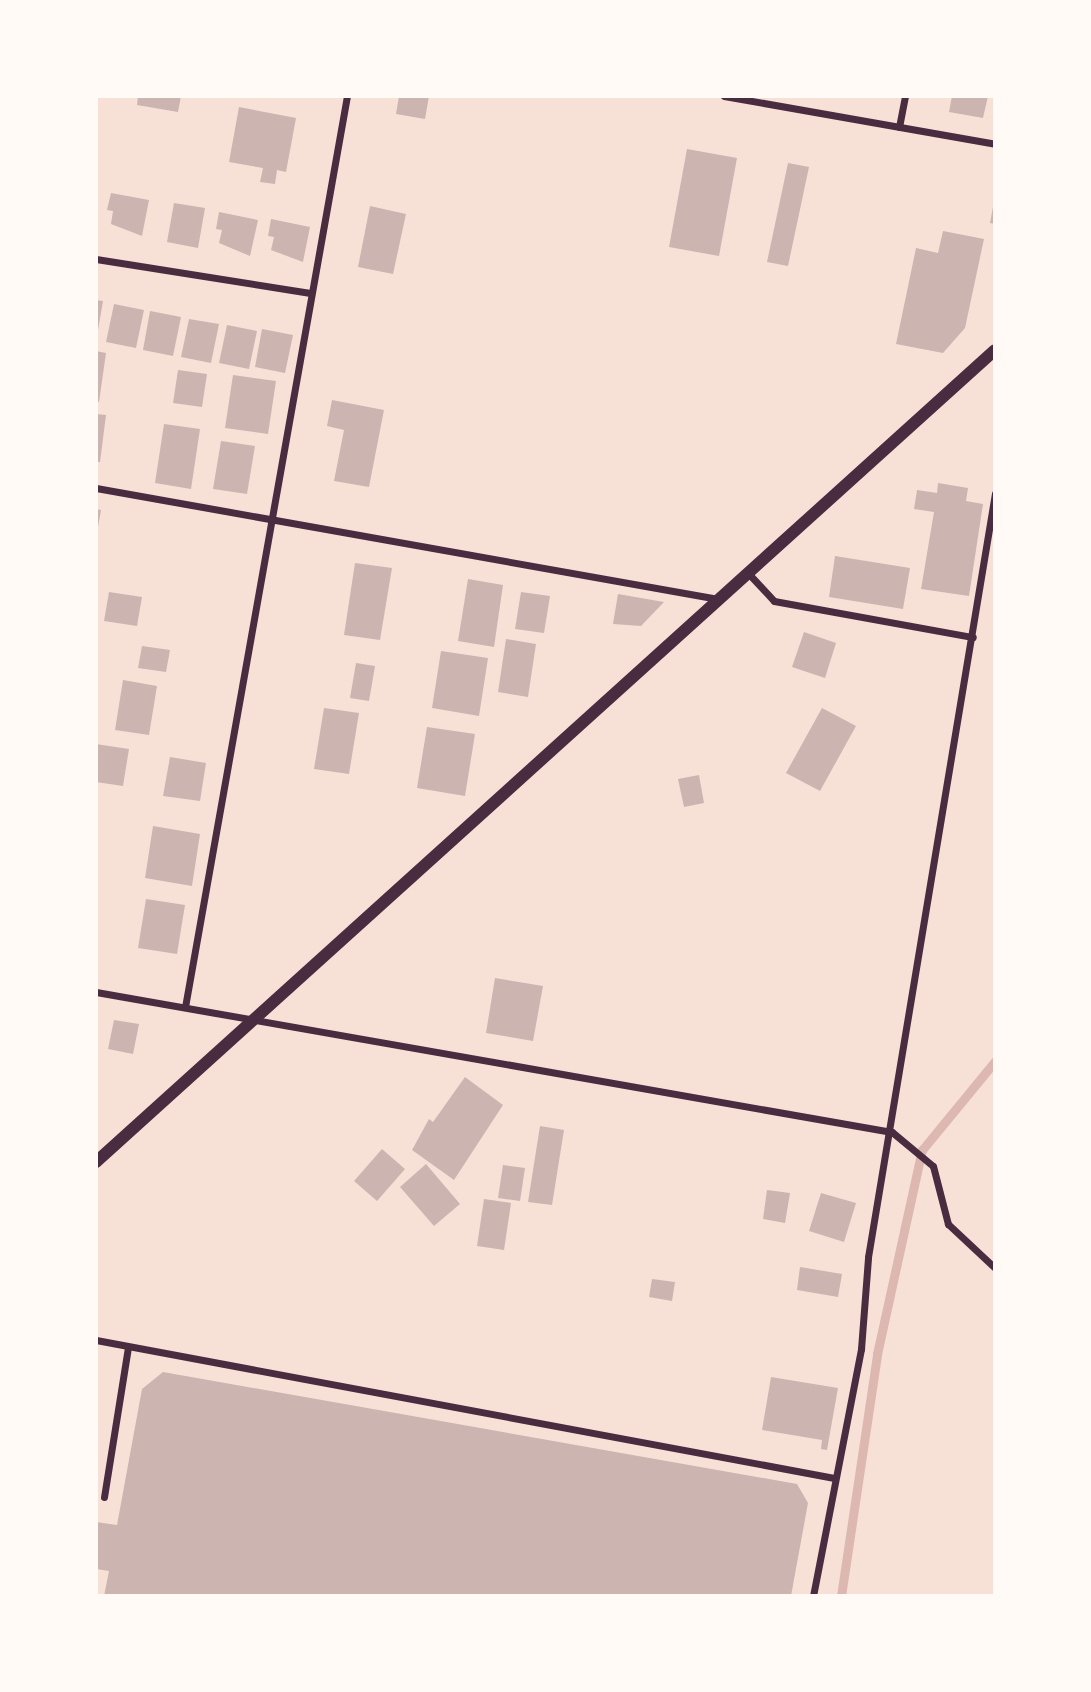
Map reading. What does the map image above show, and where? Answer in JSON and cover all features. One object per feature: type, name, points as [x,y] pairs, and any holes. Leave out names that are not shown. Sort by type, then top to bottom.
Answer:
[{"type":"street","points":[[186,1007],[310,293],[347,96]]},
{"type":"street","points":[[724,96],[995,144]]},
{"type":"street","points":[[899,127],[905,96]]},
{"type":"street","points":[[96,259],[310,293]]},
{"type":"street","points":[[96,1162],[995,349]]},
{"type":"street","points":[[96,488],[719,599]]},
{"type":"street","points":[[813,1596],[861,1349],[868,1257],[891,1132],[995,493]]},
{"type":"street","points":[[748,573],[774,601],[973,637]]},
{"type":"street","points":[[96,992],[891,1132],[933,1166],[948,1224],[995,1268]]},
{"type":"street","points":[[96,1340],[834,1478]]},
{"type":"street","points":[[104,1497],[128,1347]]},
{"type":"building","points":[[138,96],[181,96],[178,112],[137,105]]},
{"type":"building","points":[[399,96],[429,96],[425,119],[396,114]]},
{"type":"building","points":[[952,96],[988,96],[983,118],[949,112]]},
{"type":"building","points":[[239,107],[296,118],[286,172],[277,170],[275,184],[260,182],[263,168],[229,162]]},
{"type":"building","points":[[687,149],[737,158],[719,256],[669,247]]},
{"type":"building","points":[[788,163],[809,167],[788,266],[767,262]]},
{"type":"building","points":[[111,193],[149,200],[142,236],[111,224],[113,211],[107,210]]},
{"type":"building","points":[[174,203],[205,208],[198,248],[167,242]]},
{"type":"building","points":[[370,206],[406,214],[393,274],[358,267]]},
{"type":"building","points":[[995,207],[995,224],[990,223]]},
{"type":"building","points":[[219,212],[258,220],[250,256],[219,243],[222,230],[216,229]]},
{"type":"building","points":[[271,219],[310,227],[303,262],[271,250],[274,237],[268,236]]},
{"type":"building","points":[[943,231],[984,239],[965,328],[943,353],[896,344],[916,248],[938,253]]},
{"type":"building","points":[[96,300],[103,301],[98,330],[96,330]]},
{"type":"building","points":[[114,304],[144,310],[136,348],[106,342]]},
{"type":"building","points":[[150,311],[181,317],[173,356],[143,350]]},
{"type":"building","points":[[189,319],[219,324],[211,363],[181,357]]},
{"type":"building","points":[[227,325],[257,331],[249,369],[219,363]]},
{"type":"building","points":[[262,329],[293,335],[285,373],[255,367]]},
{"type":"building","points":[[96,351],[106,353],[99,402],[96,401]]},
{"type":"building","points":[[178,370],[207,374],[202,407],[173,403]]},
{"type":"building","points":[[233,375],[276,381],[268,434],[225,428]]},
{"type":"building","points":[[332,400],[384,410],[369,487],[334,481],[344,430],[327,426]]},
{"type":"building","points":[[96,414],[106,415],[100,462],[96,462]]},
{"type":"building","points":[[164,424],[200,429],[191,489],[155,483]]},
{"type":"building","points":[[221,441],[255,446],[247,494],[213,489]]},
{"type":"building","points":[[938,483],[968,488],[966,501],[983,504],[969,596],[921,589],[934,512],[914,509],[917,490],[937,493]]},
{"type":"building","points":[[96,509],[101,510],[98,527],[96,527]]},
{"type":"building","points":[[835,556],[910,568],[903,609],[829,597]]},
{"type":"building","points":[[355,563],[392,568],[380,640],[344,635]]},
{"type":"building","points":[[468,579],[503,585],[494,647],[458,641]]},
{"type":"building","points":[[109,592],[142,597],[137,626],[104,621]]},
{"type":"building","points":[[521,592],[550,596],[544,633],[515,629]]},
{"type":"building","points":[[618,594],[664,602],[641,626],[613,624]]},
{"type":"building","points":[[804,632],[836,643],[825,678],[792,667]]},
{"type":"building","points":[[506,639],[536,644],[528,697],[498,692]]},
{"type":"building","points":[[142,646],[170,650],[166,672],[138,668]]},
{"type":"building","points":[[441,651],[488,658],[479,716],[432,708]]},
{"type":"building","points":[[356,663],[375,666],[369,701],[350,698]]},
{"type":"building","points":[[123,680],[157,686],[149,735],[115,730]]},
{"type":"building","points":[[324,708],[359,713],[349,774],[314,769]]},
{"type":"building","points":[[822,708],[856,726],[820,791],[786,773]]},
{"type":"building","points":[[427,727],[475,734],[465,796],[417,788]]},
{"type":"building","points":[[96,744],[129,749],[123,786],[96,782]]},
{"type":"building","points":[[170,757],[206,763],[200,801],[163,796]]},
{"type":"building","points":[[699,775],[704,803],[684,807],[678,779]]},
{"type":"building","points":[[153,826],[200,834],[192,886],[145,878]]},
{"type":"building","points":[[146,899],[185,905],[177,954],[138,948]]},
{"type":"building","points":[[495,978],[543,986],[533,1041],[486,1033]]},
{"type":"building","points":[[114,1020],[139,1024],[133,1054],[108,1049]]},
{"type":"building","points":[[465,1077],[503,1105],[454,1180],[412,1150],[429,1119],[433,1122]]},
{"type":"building","points":[[540,1126],[564,1130],[552,1205],[528,1202]]},
{"type":"building","points":[[382,1149],[405,1169],[377,1201],[354,1181]]},
{"type":"building","points":[[426,1164],[460,1204],[434,1226],[400,1187]]},
{"type":"building","points":[[503,1165],[525,1168],[520,1201],[498,1198]]},
{"type":"building","points":[[767,1190],[790,1193],[785,1223],[763,1219]]},
{"type":"building","points":[[821,1193],[856,1203],[844,1242],[809,1231]]},
{"type":"building","points":[[484,1199],[511,1203],[504,1250],[477,1246]]},
{"type":"building","points":[[800,1267],[842,1274],[838,1297],[797,1290]]},
{"type":"building","points":[[652,1279],[675,1282],[672,1301],[649,1297]]},
{"type":"building","points":[[163,1372],[797,1484],[808,1503],[791,1596],[104,1596],[109,1571],[96,1569],[96,1522],[117,1525],[142,1389]]},
{"type":"building","points":[[771,1377],[838,1388],[827,1450],[821,1449],[822,1440],[762,1430]]},
{"type":"waterway","points":[[841,1596],[877,1354],[922,1150],[995,1061]]}]
